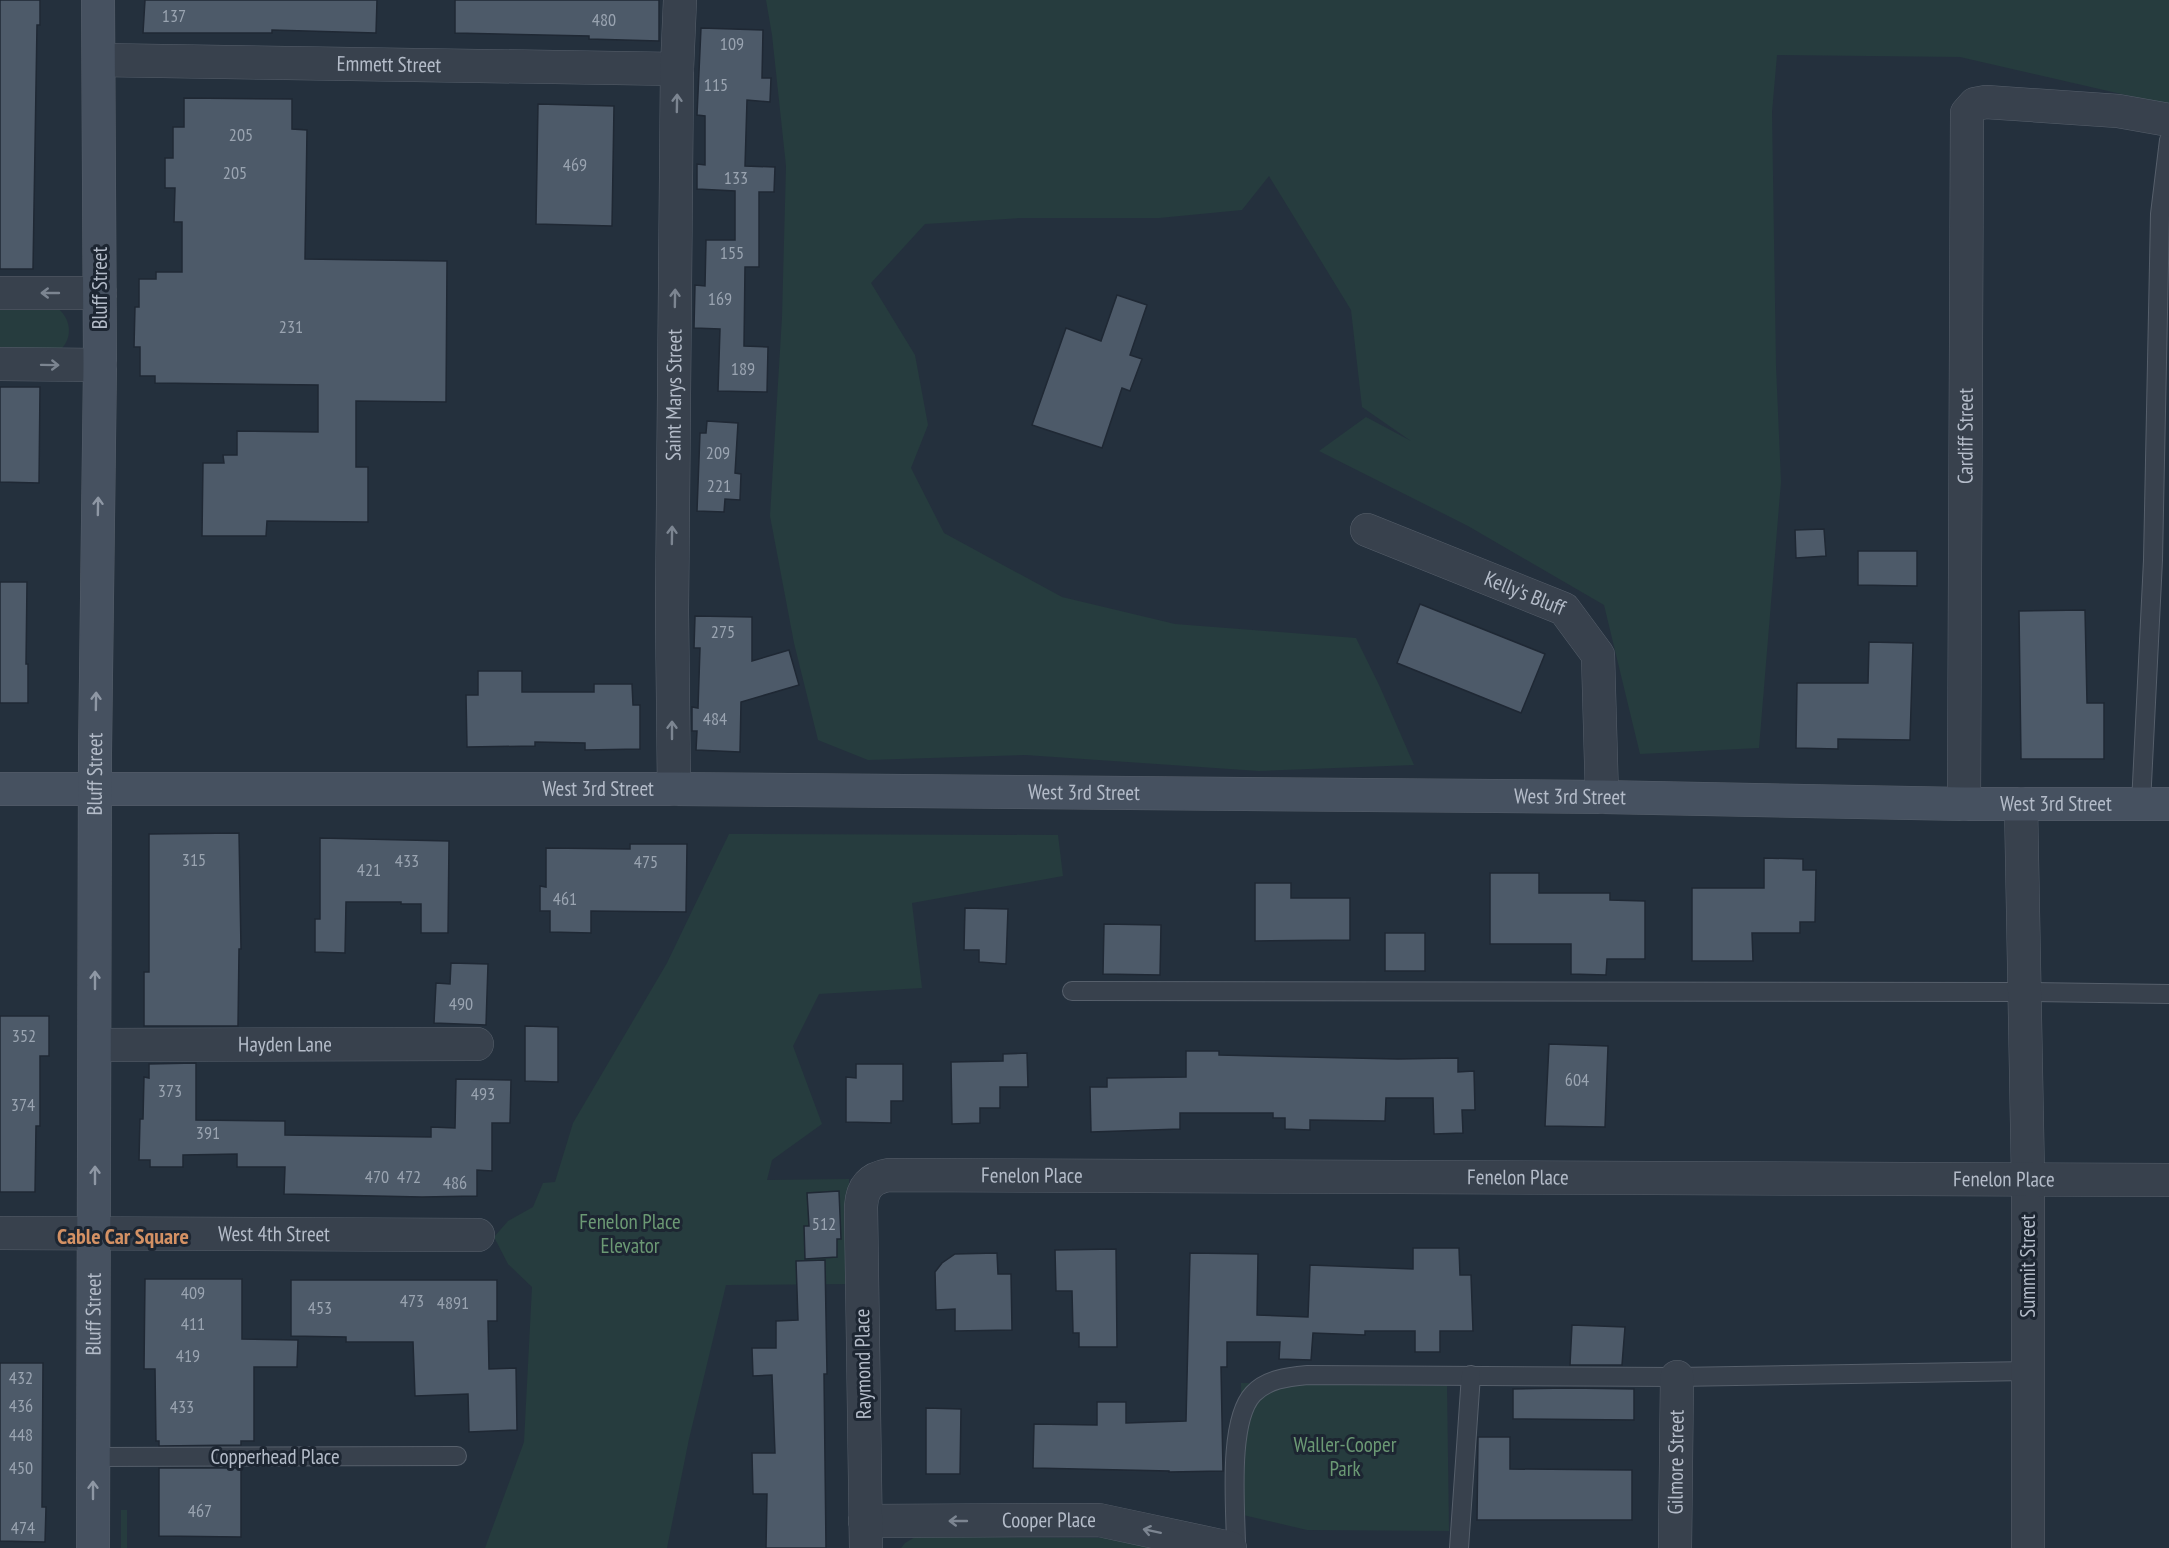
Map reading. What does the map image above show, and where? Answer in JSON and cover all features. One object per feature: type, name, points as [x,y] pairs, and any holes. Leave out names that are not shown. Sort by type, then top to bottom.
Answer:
[{"type":"street","name":"Bluff Street","points":[[93,1548],[95,789],[100,365],[98,0]]},
{"type":"street","name":"Saint Marys Street","points":[[674,789],[672,612],[677,69],[680,0]]},
{"type":"street","name":"Emmett Street","points":[[99,60],[677,69]]},
{"type":"street","name":"Cardiff Street","points":[[1964,804],[1967,113],[1976,104],[1986,102],[2118,111],[2169,120]]},
{"type":"street","points":[[0,293],[100,293]]},
{"type":"street","points":[[0,364],[100,365]]},
{"type":"street","name":"Kelly's Bluff","points":[[1367,530],[1564,609],[1598,655],[1602,796]]},
{"type":"street","name":"West 3rd Street","points":[[0,789],[674,789],[1602,796],[1964,804],[2155,804]]},
{"type":"street","name":"Summit Street","points":[[2021,804],[2028,1178],[2028,1548]]},
{"type":"street","name":"Hayden Lane","points":[[95,1045],[477,1044]]},
{"type":"street","name":"Fenelon Place","points":[[869,1182],[889,1174],[2169,1180]]},
{"type":"street","name":"Raymond Place","points":[[865,1534],[861,1207],[862,1196],[869,1182]]},
{"type":"street","name":"West 4th Street","points":[[0,1233],[478,1236]]},
{"type":"street","name":"Gilmore Street","points":[[1675,1548],[1677,1377]]},
{"type":"street","name":"Cooper Place","points":[[865,1534],[1099,1520],[1230,1548]]},
{"type":"lane","points":[[2155,804],[2153,560],[2160,214],[2169,140]]},
{"type":"lane","points":[[1072,990],[2169,994]]},
{"type":"lane","points":[[1236,1548],[1237,1430],[1243,1408],[1253,1393],[1275,1379],[1308,1375],[1677,1377],[2028,1371]]},
{"type":"lane","points":[[1459,1548],[1471,1376]]},
{"type":"lane","name":"Copperhead Place","points":[[94,1457],[457,1456]]},
{"type":"green space","points":[[766,0],[2169,0],[2169,105],[1960,57],[1777,55],[1772,112],[1776,366],[1781,482],[1759,748],[1640,754],[1604,605],[1468,526],[1319,451],[1366,417],[1411,441],[1362,407],[1351,310],[1269,176],[1242,210],[1159,218],[1021,218],[925,224],[871,283],[915,355],[928,425],[911,468],[944,533],[1062,597],[1175,624],[1356,638],[1414,765],[1259,771],[1025,755],[868,760],[818,740],[794,643],[770,516],[782,317],[786,166]]},
{"type":"green space","points":[[0,304],[55,306],[68,322],[67,341],[58,352],[0,353]]},
{"type":"green space","name":"Fenelon Place Elevator","points":[[729,834],[1058,835],[1063,876],[912,903],[922,988],[819,994],[793,1046],[822,1124],[772,1160],[767,1180],[849,1179],[851,1284],[726,1285],[689,1439],[667,1548],[485,1548],[524,1442],[532,1287],[508,1264],[494,1237],[508,1221],[533,1207],[543,1183],[555,1182],[573,1123],[667,963]]},
{"type":"green space","name":"Waller-Cooper Park","points":[[1241,1383],[1447,1386],[1449,1531],[1307,1530],[1243,1515]]},
{"type":"green space","points":[[121,1510],[127,1510],[127,1548],[121,1548]]},
{"type":"green space","points":[[915,1537],[1106,1538],[1157,1548],[901,1548]]},
{"type":"building","points":[[0,0],[40,0],[40,25],[37,25],[33,269],[0,269]]},
{"type":"building","points":[[145,0],[377,0],[376,33],[272,30],[272,33],[143,33]]},
{"type":"building","points":[[455,0],[659,0],[659,41],[589,39],[589,36],[455,33]]},
{"type":"building","points":[[701,28],[763,30],[762,78],[771,78],[770,102],[747,100],[745,166],[775,167],[774,192],[759,192],[759,267],[745,267],[744,346],[768,347],[767,392],[718,391],[720,329],[694,328],[695,285],[705,286],[706,240],[735,240],[735,191],[697,189],[697,164],[705,165],[705,116],[697,115]]},
{"type":"building","points":[[184,98],[292,99],[292,129],[307,130],[305,259],[447,261],[446,402],[356,401],[356,467],[368,467],[368,522],[267,521],[266,536],[202,536],[203,463],[224,463],[223,455],[237,455],[237,431],[318,432],[318,385],[155,383],[155,376],[140,376],[140,347],[134,347],[135,307],[139,307],[139,279],[156,279],[156,272],[182,272],[182,222],[174,222],[175,188],[165,188],[165,158],[173,158],[173,127],[184,127]]},
{"type":"building","points":[[538,104],[614,106],[612,226],[536,224]]},
{"type":"building","points":[[1117,295],[1147,305],[1130,355],[1142,359],[1130,391],[1122,388],[1102,448],[1032,425],[1066,328],[1101,341]]},
{"type":"building","points":[[0,387],[40,387],[39,483],[0,482]]},
{"type":"building","points":[[707,421],[738,423],[735,473],[741,474],[740,500],[725,499],[724,512],[697,511],[700,433],[706,433]]},
{"type":"building","points":[[1824,529],[1826,556],[1796,558],[1795,530]]},
{"type":"building","points":[[1858,551],[1917,551],[1917,586],[1858,585]]},
{"type":"building","points":[[0,582],[27,582],[28,703],[0,703]]},
{"type":"building","points":[[1420,604],[1545,654],[1521,713],[1397,663]]},
{"type":"building","points":[[2085,610],[2087,703],[2104,703],[2104,759],[2021,759],[2019,611]]},
{"type":"building","points":[[695,616],[752,617],[752,661],[789,650],[799,685],[741,702],[740,752],[696,750],[697,731],[692,731],[692,707],[698,708],[700,648],[694,648]]},
{"type":"building","points":[[1869,642],[1913,643],[1910,740],[1838,739],[1838,749],[1796,748],[1797,683],[1868,683]]},
{"type":"building","points":[[478,671],[522,671],[522,692],[594,692],[594,684],[632,684],[633,705],[640,705],[640,749],[585,750],[585,743],[535,742],[535,746],[467,747],[466,695],[478,695]]},
{"type":"building","points":[[239,833],[241,949],[239,949],[238,1026],[144,1026],[144,972],[149,972],[149,834]]},
{"type":"building","points":[[320,838],[449,841],[448,933],[421,933],[421,904],[346,902],[345,953],[315,952],[315,919],[320,919]]},
{"type":"building","points":[[630,844],[687,844],[686,912],[591,911],[591,933],[550,932],[550,911],[540,911],[540,886],[546,887],[546,848],[630,849]]},
{"type":"building","points":[[1764,858],[1803,859],[1803,870],[1816,870],[1815,922],[1800,922],[1800,933],[1752,933],[1753,961],[1692,961],[1692,888],[1764,888]]},
{"type":"building","points":[[1490,873],[1539,873],[1539,893],[1610,893],[1610,900],[1645,901],[1645,959],[1607,959],[1606,975],[1571,974],[1571,944],[1490,944]]},
{"type":"building","points":[[1255,883],[1291,883],[1291,898],[1350,898],[1350,940],[1255,941]]},
{"type":"building","points":[[965,908],[1008,909],[1006,964],[979,962],[979,950],[964,950]]},
{"type":"building","points":[[1104,924],[1161,925],[1160,975],[1103,974]]},
{"type":"building","points":[[1385,933],[1425,933],[1425,971],[1385,971]]},
{"type":"building","points":[[451,963],[488,964],[486,1025],[434,1023],[436,983],[450,984]]},
{"type":"building","points":[[0,1016],[49,1016],[49,1056],[40,1056],[40,1126],[36,1126],[35,1192],[0,1192]]},
{"type":"building","points":[[525,1026],[558,1027],[558,1082],[525,1081]]},
{"type":"building","points":[[1549,1044],[1608,1046],[1605,1127],[1545,1126]]},
{"type":"building","points":[[1186,1051],[1219,1051],[1219,1055],[1458,1058],[1458,1072],[1474,1071],[1475,1110],[1462,1110],[1463,1133],[1434,1134],[1433,1098],[1386,1098],[1385,1121],[1310,1120],[1310,1130],[1285,1129],[1285,1118],[1273,1118],[1273,1113],[1180,1113],[1180,1129],[1091,1132],[1090,1087],[1107,1087],[1107,1078],[1186,1077]]},
{"type":"building","points":[[1027,1053],[1028,1087],[1000,1087],[1000,1108],[980,1108],[980,1123],[952,1124],[951,1062],[1003,1061],[1003,1054]]},
{"type":"building","points":[[196,1063],[196,1120],[285,1121],[285,1135],[431,1137],[431,1127],[455,1128],[456,1079],[511,1080],[510,1123],[492,1123],[492,1171],[477,1170],[477,1196],[284,1194],[285,1167],[237,1167],[237,1154],[183,1155],[183,1167],[150,1167],[150,1160],[139,1160],[144,1077],[149,1078],[149,1064]]},
{"type":"building","points":[[856,1064],[903,1064],[903,1101],[891,1101],[891,1123],[846,1122],[846,1077],[856,1078]]},
{"type":"building","points":[[839,1191],[841,1239],[837,1239],[837,1257],[805,1259],[804,1226],[809,1226],[807,1193]]},
{"type":"building","points":[[1413,1248],[1459,1248],[1460,1275],[1471,1275],[1473,1331],[1440,1331],[1440,1352],[1415,1352],[1415,1331],[1365,1331],[1365,1335],[1313,1333],[1311,1360],[1279,1359],[1280,1342],[1227,1342],[1227,1367],[1221,1367],[1223,1471],[1169,1472],[1033,1468],[1034,1424],[1097,1425],[1097,1402],[1126,1402],[1126,1423],[1186,1421],[1190,1253],[1258,1254],[1257,1315],[1308,1317],[1310,1265],[1413,1269]]},
{"type":"building","points":[[1116,1249],[1117,1347],[1079,1347],[1079,1333],[1073,1333],[1072,1291],[1056,1291],[1055,1250]]},
{"type":"building","points":[[997,1253],[998,1274],[1011,1274],[1012,1330],[955,1331],[955,1309],[936,1310],[935,1272],[942,1263],[955,1254]]},
{"type":"building","points":[[825,1260],[826,1548],[766,1548],[767,1494],[753,1494],[752,1453],[775,1453],[772,1375],[753,1376],[752,1348],[776,1348],[776,1321],[798,1320],[796,1261]]},
{"type":"building","points":[[145,1279],[242,1279],[242,1339],[298,1340],[297,1367],[254,1367],[254,1441],[241,1441],[241,1445],[159,1446],[159,1441],[156,1441],[155,1369],[144,1369]]},
{"type":"building","points":[[291,1280],[497,1280],[497,1321],[488,1321],[489,1369],[516,1368],[517,1430],[469,1432],[468,1394],[415,1396],[413,1342],[346,1342],[346,1337],[291,1336]]},
{"type":"building","points":[[1572,1325],[1625,1327],[1622,1365],[1570,1365]]},
{"type":"building","points":[[0,1363],[43,1363],[42,1507],[46,1507],[45,1542],[0,1541]]},
{"type":"building","points":[[1513,1389],[1634,1389],[1634,1420],[1513,1419]]},
{"type":"building","points":[[926,1408],[961,1409],[960,1474],[926,1474]]},
{"type":"building","points":[[1478,1437],[1510,1437],[1510,1469],[1632,1470],[1632,1520],[1477,1520]]},
{"type":"building","points":[[159,1468],[241,1468],[241,1537],[159,1536]]},
{"type":"district","name":"Cable Car Square","points":[[123,1236]]}]
